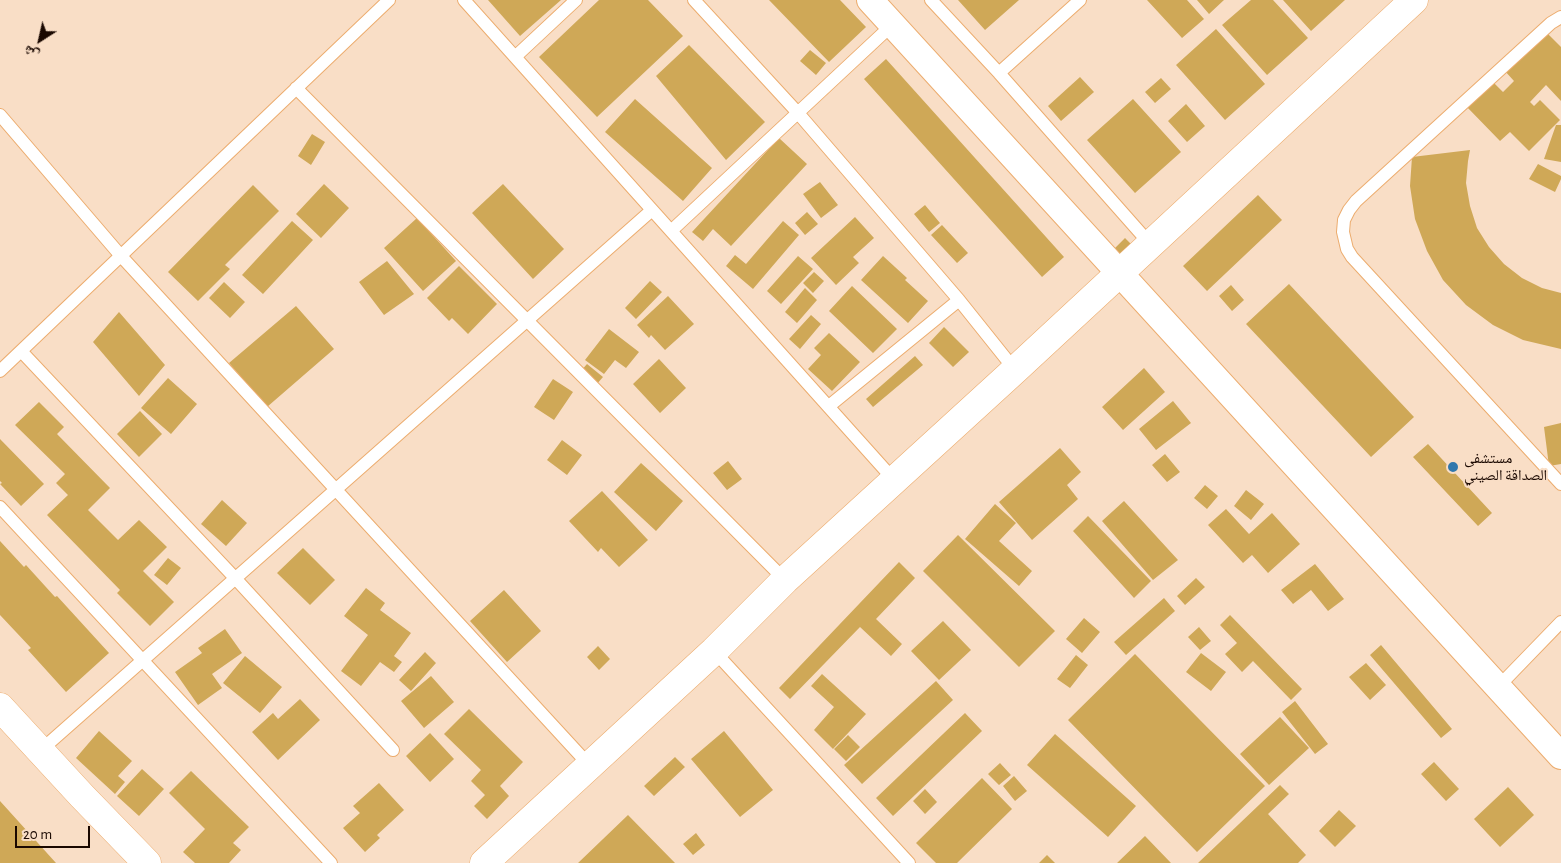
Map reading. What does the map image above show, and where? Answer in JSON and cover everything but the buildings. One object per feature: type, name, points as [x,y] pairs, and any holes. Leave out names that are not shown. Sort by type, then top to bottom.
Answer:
[{"type":"street","points":[[870,0],[1561,756]]},
{"type":"street","points":[[484,863],[714,651],[785,580],[1120,274],[1414,0]]},
{"type":"street","points":[[0,707],[147,863]]},
{"type":"lane","points":[[0,371],[389,0]]},
{"type":"lane","points":[[464,0],[895,481]]},
{"type":"lane","points":[[515,57],[576,0]]},
{"type":"lane","points":[[694,0],[798,113],[959,300],[1015,370]]},
{"type":"lane","points":[[931,0],[999,73],[1151,245]]},
{"type":"lane","points":[[999,73],[1080,0]]},
{"type":"lane","points":[[1561,17],[1551,23],[1356,201],[1344,220],[1343,232],[1347,249],[1352,257],[1561,484]]},
{"type":"lane","points":[[671,231],[892,25]]},
{"type":"lane","points":[[296,88],[785,580]]},
{"type":"lane","points":[[0,115],[121,256],[590,766]]},
{"type":"lane","points":[[40,751],[652,210]]},
{"type":"lane","points":[[828,406],[959,300]]},
{"type":"lane","points":[[21,351],[235,578],[393,750]]},
{"type":"lane","points":[[0,507],[331,863]]},
{"type":"lane","points":[[1498,687],[1561,622]]},
{"type":"lane","points":[[714,651],[909,863]]},
{"type":"place","name":"مستشفى الصداقة الصيني","points":[[1453,467]]}]
